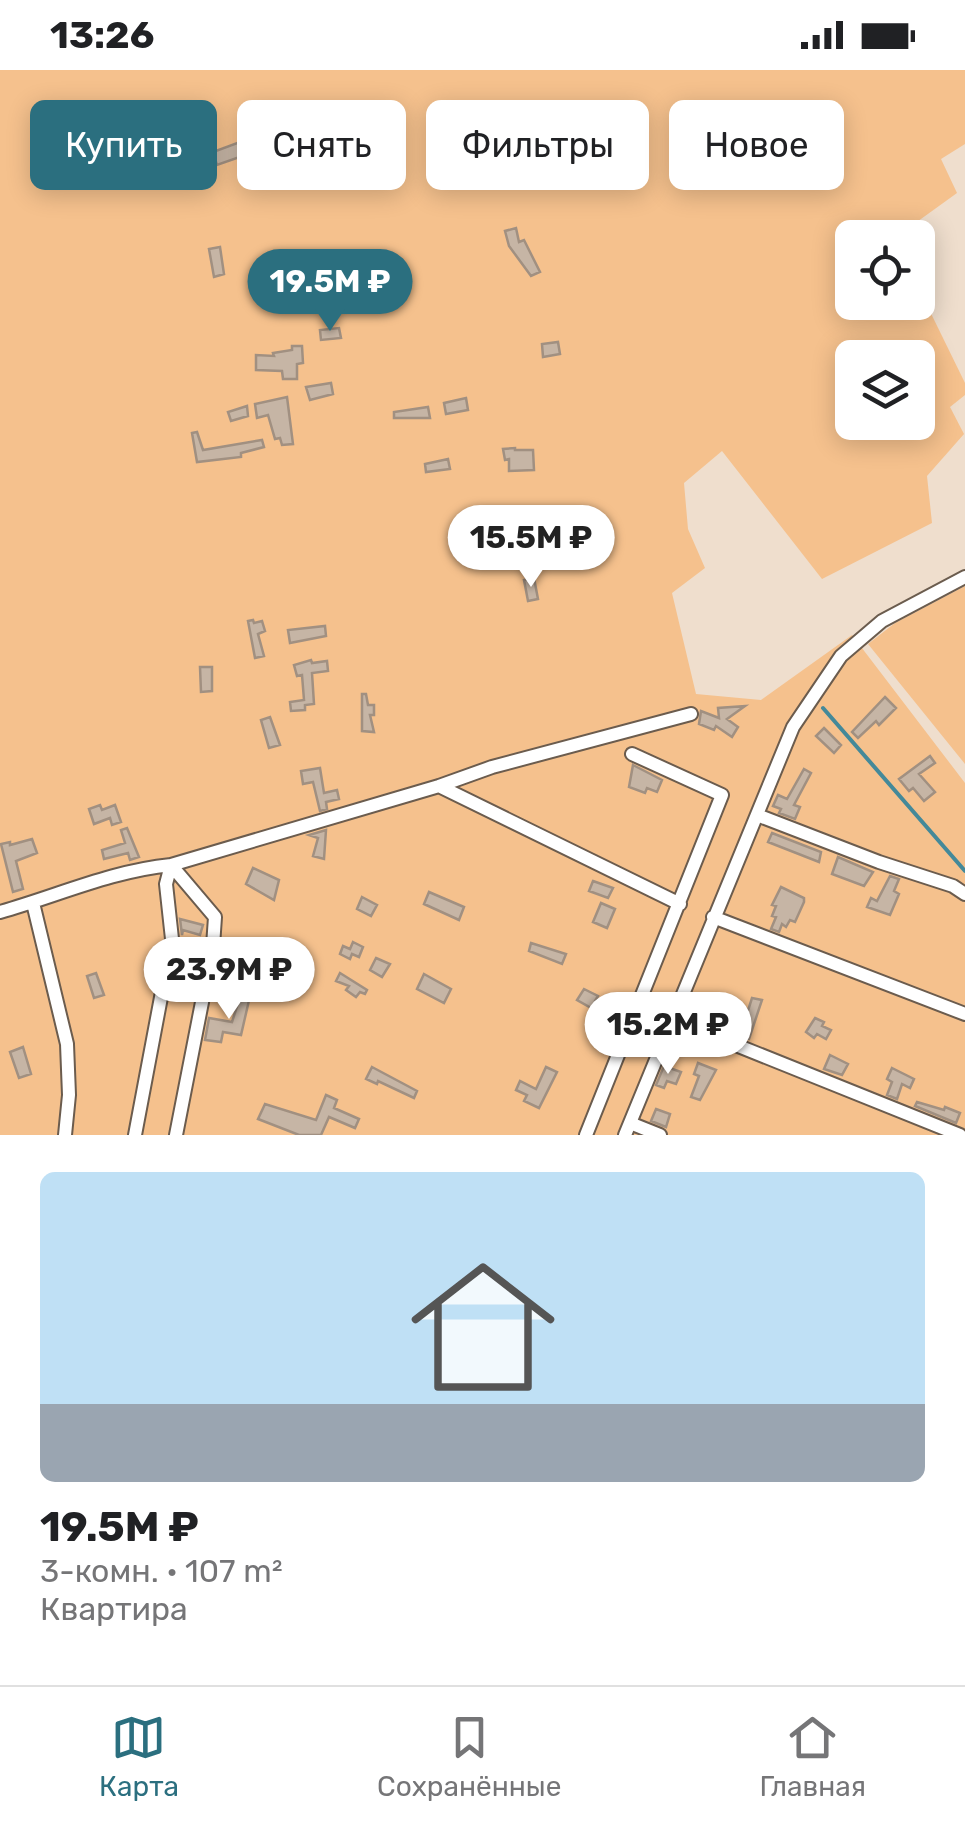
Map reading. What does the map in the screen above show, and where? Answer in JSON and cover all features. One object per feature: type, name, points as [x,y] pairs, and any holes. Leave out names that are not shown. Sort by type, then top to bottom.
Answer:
[{"type":"street","points":[[660,1135],[628,1129],[793,727],[842,656],[882,621],[965,577]]},
{"type":"street","points":[[0,912],[138,868],[170,865],[492,767],[691,714]]},
{"type":"street","points":[[586,1135],[722,794],[632,754]]},
{"type":"street","points":[[439,786],[680,904]]},
{"type":"street","points":[[758,815],[953,886],[965,894]]},
{"type":"street","points":[[135,1135],[172,938],[166,884],[170,865]]},
{"type":"street","points":[[170,865],[215,917],[213,946],[176,1135]]},
{"type":"street","points":[[33,903],[67,1044],[69,1095],[65,1135]]},
{"type":"street","points":[[713,918],[965,1014]]},
{"type":"street","points":[[671,1022],[960,1135]]},
{"type":"shaded area","points":[[0,70],[965,70],[965,144],[941,159],[957,193],[920,220],[835,220],[835,320],[934,320],[965,383],[965,395],[950,407],[964,434],[927,476],[932,523],[822,579],[722,451],[684,483],[688,529],[705,568],[672,593],[696,694],[761,700],[852,635],[965,783],[965,1135],[0,1135]]},
{"type":"shaded area","points":[[965,586],[965,764],[868,644],[895,623]]},
{"type":"building","points":[[237,143],[237,158],[217,165],[217,151]]},
{"type":"building","points":[[516,228],[519,242],[524,240],[540,272],[531,276],[509,246],[505,231]]},
{"type":"building","points":[[220,247],[224,274],[214,277],[209,249]]},
{"type":"building","points":[[339,328],[341,338],[321,340],[320,330]]},
{"type":"building","points":[[558,342],[560,354],[543,357],[542,344]]},
{"type":"building","points":[[292,346],[302,346],[303,363],[297,364],[297,379],[283,379],[282,371],[256,370],[256,355],[274,356],[273,353],[292,350]]},
{"type":"building","points":[[331,383],[333,394],[310,400],[306,387]]},
{"type":"building","points":[[287,397],[293,444],[282,445],[280,438],[275,439],[268,415],[257,418],[255,404]]},
{"type":"building","points":[[466,398],[468,410],[446,414],[444,403]]},
{"type":"building","points":[[247,406],[248,416],[231,421],[228,412]]},
{"type":"building","points":[[428,407],[430,418],[394,418],[394,412]]},
{"type":"building","points":[[197,432],[203,450],[262,440],[264,447],[241,453],[241,457],[197,462],[192,433]]},
{"type":"building","points":[[503,449],[533,450],[534,470],[509,471],[509,459],[505,460]]},
{"type":"building","points":[[448,459],[450,469],[426,472],[425,464]]},
{"type":"building","points":[[534,578],[538,599],[528,601],[524,580]]},
{"type":"building","points":[[248,621],[262,621],[265,631],[258,634],[264,656],[255,658]]},
{"type":"building","points":[[325,626],[326,636],[290,643],[288,630]]},
{"type":"building","points":[[327,661],[328,671],[312,673],[314,704],[305,705],[305,710],[291,711],[290,702],[304,700],[302,675],[297,676],[294,665]]},
{"type":"building","points":[[200,667],[212,667],[212,691],[201,692]]},
{"type":"building","points":[[362,694],[366,694],[368,705],[374,705],[374,715],[370,715],[374,732],[362,731]]},
{"type":"building","points":[[885,697],[896,708],[858,738],[852,732]]},
{"type":"building","points":[[745,706],[727,719],[738,727],[732,737],[716,726],[714,730],[699,724],[701,711],[719,718],[718,708]]},
{"type":"building","points":[[270,717],[280,745],[269,748],[261,720]]},
{"type":"building","points":[[824,728],[841,745],[834,753],[816,736]]},
{"type":"building","points":[[930,756],[935,763],[919,774],[935,792],[924,801],[899,779]]},
{"type":"building","points":[[633,765],[662,780],[657,792],[647,788],[645,793],[629,787]]},
{"type":"building","points":[[320,768],[324,793],[337,790],[339,799],[326,802],[327,809],[320,811],[313,782],[303,784],[301,771]]},
{"type":"building","points":[[804,769],[811,773],[794,805],[800,807],[795,819],[773,806],[778,795],[787,799]]},
{"type":"building","points":[[100,805],[102,810],[115,805],[121,822],[112,825],[110,818],[94,824],[89,809]]},
{"type":"building","points":[[127,828],[139,857],[130,860],[128,853],[104,859],[102,850],[125,843],[121,830]]},
{"type":"building","points":[[326,830],[324,859],[313,856],[318,838],[309,835]]},
{"type":"building","points":[[772,833],[821,852],[819,862],[768,842]]},
{"type":"building","points":[[32,839],[37,853],[16,861],[23,889],[13,892],[1,844]]},
{"type":"building","points":[[838,857],[873,872],[864,886],[832,874]]},
{"type":"building","points":[[253,868],[279,880],[274,900],[246,884]]},
{"type":"building","points":[[890,876],[899,879],[894,891],[899,894],[890,915],[867,907],[871,898],[877,901]]},
{"type":"building","points":[[593,881],[613,888],[608,898],[589,891]]},
{"type":"building","points":[[781,887],[804,898],[804,902],[795,922],[790,920],[786,927],[782,924],[779,932],[771,929],[776,917],[772,916],[776,906],[772,905]]},
{"type":"building","points":[[429,892],[464,907],[459,920],[424,904]]},
{"type":"building","points":[[362,897],[377,905],[371,916],[357,909]]},
{"type":"building","points":[[601,903],[615,909],[607,928],[593,922]]},
{"type":"building","points":[[180,919],[203,925],[200,935],[183,930],[182,935]]},
{"type":"building","points":[[353,942],[363,947],[359,957],[352,954],[350,959],[340,954],[343,946],[350,949]]},
{"type":"building","points":[[531,943],[566,954],[562,964],[529,951]]},
{"type":"building","points":[[250,951],[260,953],[255,976],[246,973]]},
{"type":"building","points":[[376,958],[390,964],[382,977],[370,970]]},
{"type":"building","points":[[96,973],[104,995],[94,998],[87,976]]},
{"type":"building","points":[[340,973],[367,990],[365,994],[360,992],[356,997],[346,990],[349,986],[336,981]]},
{"type":"building","points":[[424,974],[451,989],[444,1003],[417,989]]},
{"type":"building","points":[[584,989],[598,996],[595,1001],[620,1011],[616,1022],[577,1000]]},
{"type":"building","points":[[241,994],[250,996],[241,1035],[223,1032],[221,1042],[205,1040],[209,1018],[232,1022]]},
{"type":"building","points":[[702,995],[714,1000],[702,1022],[692,1018]]},
{"type":"building","points":[[752,998],[762,1000],[749,1039],[732,1033],[735,1023],[743,1026]]},
{"type":"building","points":[[815,1018],[831,1030],[826,1039],[817,1034],[814,1038],[806,1032]]},
{"type":"building","points":[[681,1037],[696,1043],[691,1054],[676,1048]]},
{"type":"building","points":[[23,1047],[31,1074],[19,1078],[10,1052]]},
{"type":"building","points":[[830,1055],[848,1064],[842,1075],[824,1069]]},
{"type":"building","points":[[698,1063],[716,1070],[700,1100],[691,1097],[699,1076],[694,1074]]},
{"type":"building","points":[[664,1066],[681,1072],[676,1084],[667,1081],[664,1088],[656,1085]]},
{"type":"building","points":[[372,1067],[417,1091],[414,1098],[366,1079]]},
{"type":"building","points":[[546,1067],[557,1072],[539,1108],[524,1101],[527,1095],[516,1090],[520,1081],[536,1089]]},
{"type":"building","points":[[892,1068],[914,1079],[910,1088],[902,1084],[897,1099],[887,1095]]},
{"type":"building","points":[[326,1095],[337,1100],[334,1108],[359,1119],[355,1128],[329,1117],[321,1135],[299,1135],[258,1119],[265,1104],[316,1120]]},
{"type":"building","points":[[917,1102],[960,1113],[956,1123],[915,1106]]},
{"type":"building","points":[[656,1109],[670,1114],[666,1127],[651,1121]]},
{"type":"waterway","points":[[823,708],[965,871]]}]
